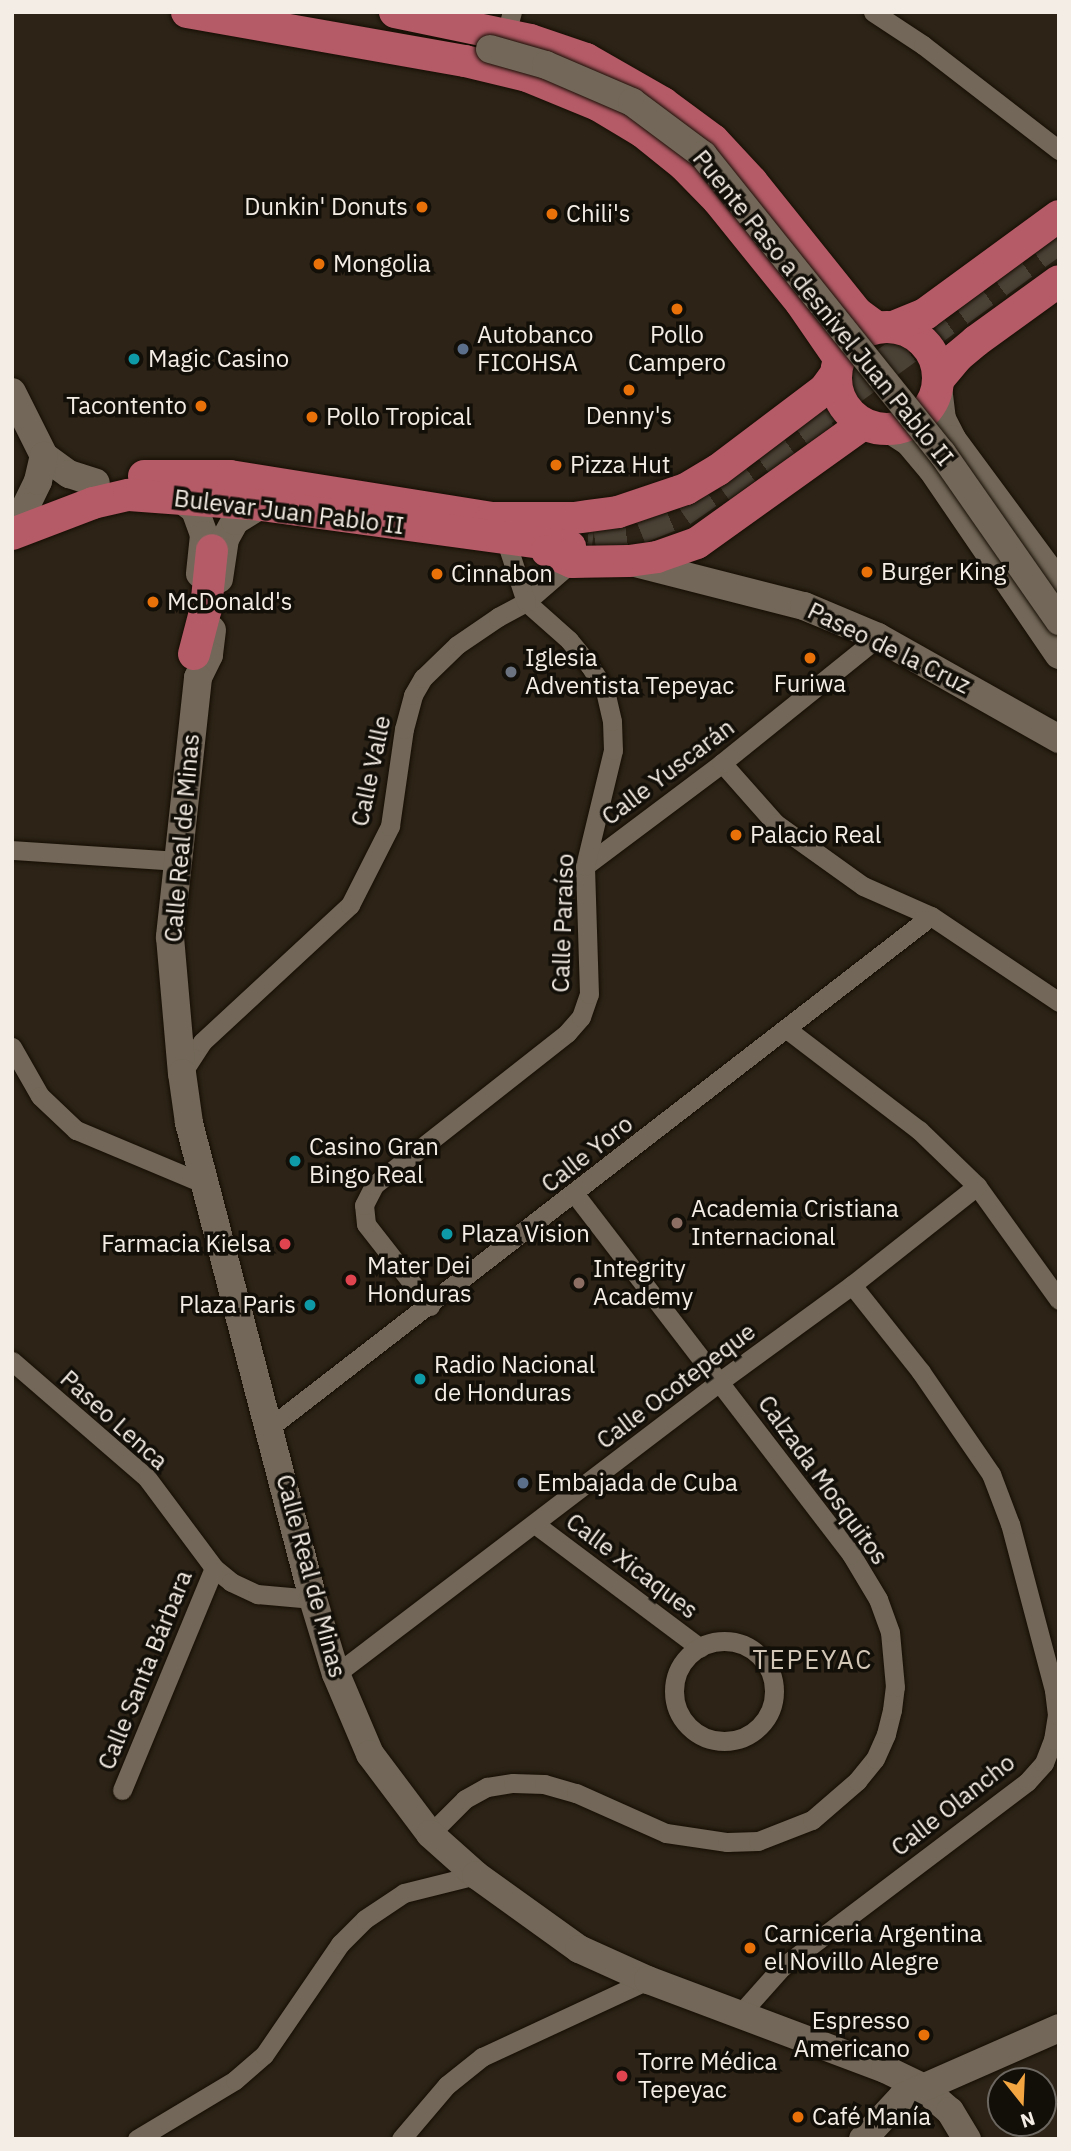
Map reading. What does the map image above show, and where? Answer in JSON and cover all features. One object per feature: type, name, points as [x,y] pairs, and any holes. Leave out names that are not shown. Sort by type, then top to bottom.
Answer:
[{"type":"main road","points":[[187,12],[426,53],[527,76],[563,88],[643,132],[684,165],[718,200],[801,303],[837,367],[841,403],[876,427]]},
{"type":"main road","points":[[395,12],[503,32],[586,60],[620,76],[713,140],[751,182],[848,303],[885,327],[921,339],[931,350],[938,383]]},
{"type":"main road","points":[[516,532],[574,517],[618,512],[685,489],[718,470],[814,397],[837,367],[848,344],[861,333],[925,314],[1059,216]]},
{"type":"main road","points":[[516,532],[571,555],[629,561],[657,557],[697,543],[876,427],[915,421],[926,412],[938,383],[957,357],[1059,281]]},
{"type":"main road","name":"Bulevar Juan Pablo II","points":[[16,519],[96,483],[122,477],[230,476],[420,505],[516,532]]},
{"type":"main road","name":"Bulevar Juan Pablo II","points":[[16,519],[128,495],[178,496],[267,499],[516,532]]},
{"type":"main road","points":[[267,499],[397,513],[420,505]]},
{"type":"main road","points":[[196,666],[212,550]]},
{"type":"street","points":[[873,12],[923,45],[1059,150]]},
{"type":"street","name":"Puente Paso a desnivel Juan Pablo II","points":[[426,53],[503,32],[545,65],[632,102],[703,155],[942,453],[1059,621]]},
{"type":"street","points":[[938,383],[942,419],[952,439],[1059,584]]},
{"type":"street","points":[[12,392],[44,456],[69,474],[96,483]]},
{"type":"street","points":[[876,427],[909,442],[932,469],[1059,655]]},
{"type":"street","points":[[16,519],[38,481],[44,456]]},
{"type":"street","name":"Calle Real de Minas","points":[[178,496],[195,510],[204,535],[196,666],[170,937],[181,1073],[189,1123],[313,1599],[336,1674],[370,1754],[430,1834],[476,1875],[579,1949],[648,1980],[846,2057],[885,2069],[922,2087],[950,2111],[967,2139]]},
{"type":"street","name":"Calle Real de Minas","points":[[196,666],[209,655],[225,539],[235,520],[267,499]]},
{"type":"street","points":[[516,532],[526,602]]},
{"type":"street","name":"Calle Valle","points":[[181,1073],[202,1042],[350,905],[390,826],[404,729],[413,695],[423,678],[457,645],[526,602],[571,555]]},
{"type":"street","name":"Paseo de la Cruz","points":[[629,561],[770,595],[878,637],[1059,739]]},
{"type":"street","name":"Calle Paraíso","points":[[430,1306],[366,1224],[364,1205],[374,1185],[567,1032],[581,1017],[589,994],[585,866],[613,750],[612,722],[606,690],[569,640],[526,602]]},
{"type":"street","name":"Calle Yuscarán","points":[[585,866],[722,764],[878,637]]},
{"type":"street","points":[[722,764],[775,822],[818,855],[863,886],[931,916],[1059,1002]]},
{"type":"street","points":[[12,850],[177,861]]},
{"type":"street","name":"Calle Yoro","points":[[270,1427],[788,1030],[931,916]]},
{"type":"street","points":[[788,1030],[919,1130],[977,1186],[1059,1300]]},
{"type":"street","points":[[12,1047],[40,1096],[76,1130],[205,1184]]},
{"type":"street","name":"Calle Ocotepeque","points":[[336,1674],[719,1382],[852,1285],[977,1186]]},
{"type":"street","name":"Calzada Mosquitos","points":[[430,1834],[465,1799],[487,1787],[513,1783],[544,1784],[576,1793],[666,1833],[727,1842],[758,1841],[812,1820],[857,1781],[875,1759],[886,1734],[895,1687],[890,1632],[878,1599],[850,1554],[575,1194]]},
{"type":"street","name":"Calle Olancho","points":[[740,2014],[780,1968],[1027,1782],[1044,1763],[1053,1740],[1057,1715],[1054,1690],[1010,1524],[991,1474],[920,1372],[852,1285]]},
{"type":"street","name":"Paseo Lenca","points":[[12,1361],[147,1478],[214,1568],[231,1582],[257,1594],[313,1599]]},
{"type":"street","name":"Calle Xicaques","points":[[535,1524],[700,1648]]},
{"type":"street","name":"Calle Santa Bárbara","points":[[122,1790],[214,1568]]},
{"type":"street","name":"Calle Xicaques","points":[[721,1641],[737,1643],[764,1660],[772,1674],[772,1706],[765,1720],[753,1732],[738,1739],[713,1739],[691,1728],[680,1715],[675,1699],[675,1683],[680,1667],[700,1648],[721,1641]]},
{"type":"street","points":[[137,2139],[234,2080],[264,2055],[340,1944],[365,1919],[404,1893],[476,1875]]},
{"type":"street","points":[[401,2139],[447,2085],[482,2057],[648,1980]]},
{"type":"street","points":[[869,2132],[902,2097],[1059,2028]]},
{"type":"street","points":[[846,2057],[867,2077],[877,2094],[879,2110],[869,2132]]},
{"type":"tunnel","points":[[803,424],[1059,237]]},
{"type":"tunnel","points":[[727,497],[833,421]]},
{"type":"tunnel","points":[[541,527],[594,534],[639,528],[681,511],[739,471]]},
{"type":"place","name":"Dunkin' Donuts","points":[[422,207]]},
{"type":"place","name":"Chili's","points":[[552,214]]},
{"type":"place","name":"Mongolia","points":[[319,264]]},
{"type":"place","name":"Pollo Campero","points":[[677,309]]},
{"type":"place","name":"Autobanco FICOHSA","points":[[463,349]]},
{"type":"place","name":"Magic Casino","points":[[134,359]]},
{"type":"place","name":"Denny's","points":[[629,390]]},
{"type":"place","name":"Tacontento","points":[[201,406]]},
{"type":"place","name":"Pollo Tropical","points":[[312,417]]},
{"type":"place","name":"Pizza Hut","points":[[556,465]]},
{"type":"place","name":"Burger King","points":[[867,572]]},
{"type":"place","name":"Cinnabon","points":[[437,574]]},
{"type":"place","name":"McDonald's","points":[[153,602]]},
{"type":"place","name":"Furiwa","points":[[810,658]]},
{"type":"place","name":"Iglesia Adventista Tepeyac","points":[[511,672]]},
{"type":"place","name":"Palacio Real","points":[[736,835]]},
{"type":"place","name":"Casino Gran Bingo Real","points":[[295,1161]]},
{"type":"place","name":"Academia Cristiana Internacional","points":[[677,1223]]},
{"type":"place","name":"Plaza Vision","points":[[447,1234]]},
{"type":"place","name":"Farmacia Kielsa","points":[[285,1244]]},
{"type":"place","name":"Mater Dei Honduras","points":[[351,1280]]},
{"type":"place","name":"Integrity Academy","points":[[579,1283]]},
{"type":"place","name":"Plaza Paris","points":[[310,1305]]},
{"type":"place","name":"Radio Nacional de Honduras","points":[[420,1379]]},
{"type":"place","name":"Embajada de Cuba","points":[[523,1483]]},
{"type":"place","name":"Carniceria Argentina el Novillo Alegre","points":[[750,1948]]},
{"type":"place","name":"Espresso Americano","points":[[924,2035]]},
{"type":"place","name":"Torre Médica Tepeyac","points":[[622,2076]]},
{"type":"place","name":"Café Manía","points":[[798,2117]]},
{"type":"district","name":"TEPEYAC","points":[[813,1660]]}]
